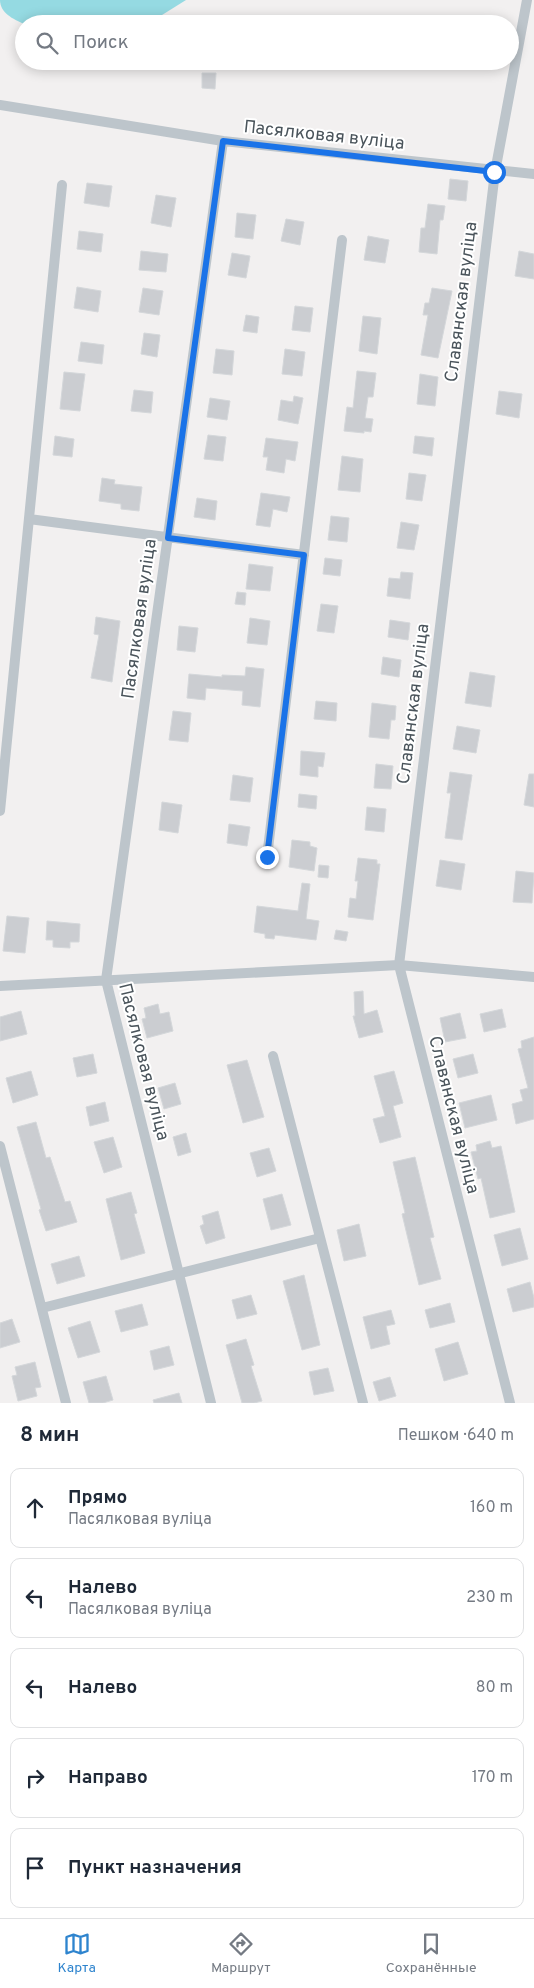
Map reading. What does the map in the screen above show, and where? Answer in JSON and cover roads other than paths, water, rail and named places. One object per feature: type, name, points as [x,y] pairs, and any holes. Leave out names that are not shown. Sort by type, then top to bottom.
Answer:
[{"type":"street","name":"Славянская вуліца","points":[[519,42],[527,0]]},
{"type":"street","name":"Славянская вуліца","points":[[510,1403],[398,965],[494,172],[514,70]]},
{"type":"street","points":[[0,105],[223,141]]},
{"type":"street","name":"Пасялковая вуліца","points":[[211,1403],[106,980],[223,141],[494,172],[534,174]]},
{"type":"street","points":[[0,811],[62,185]]},
{"type":"street","points":[[267,857],[342,240]]},
{"type":"street","points":[[29,519],[304,555]]},
{"type":"street","points":[[0,986],[398,965],[534,977]]},
{"type":"street","points":[[273,1056],[363,1403]]},
{"type":"street","points":[[0,1146],[66,1403]]},
{"type":"street","points":[[42,1308],[320,1238]]},
{"type":"water","points":[[0,0],[186,0],[162,15],[15,15],[15,20],[2,9]]}]
